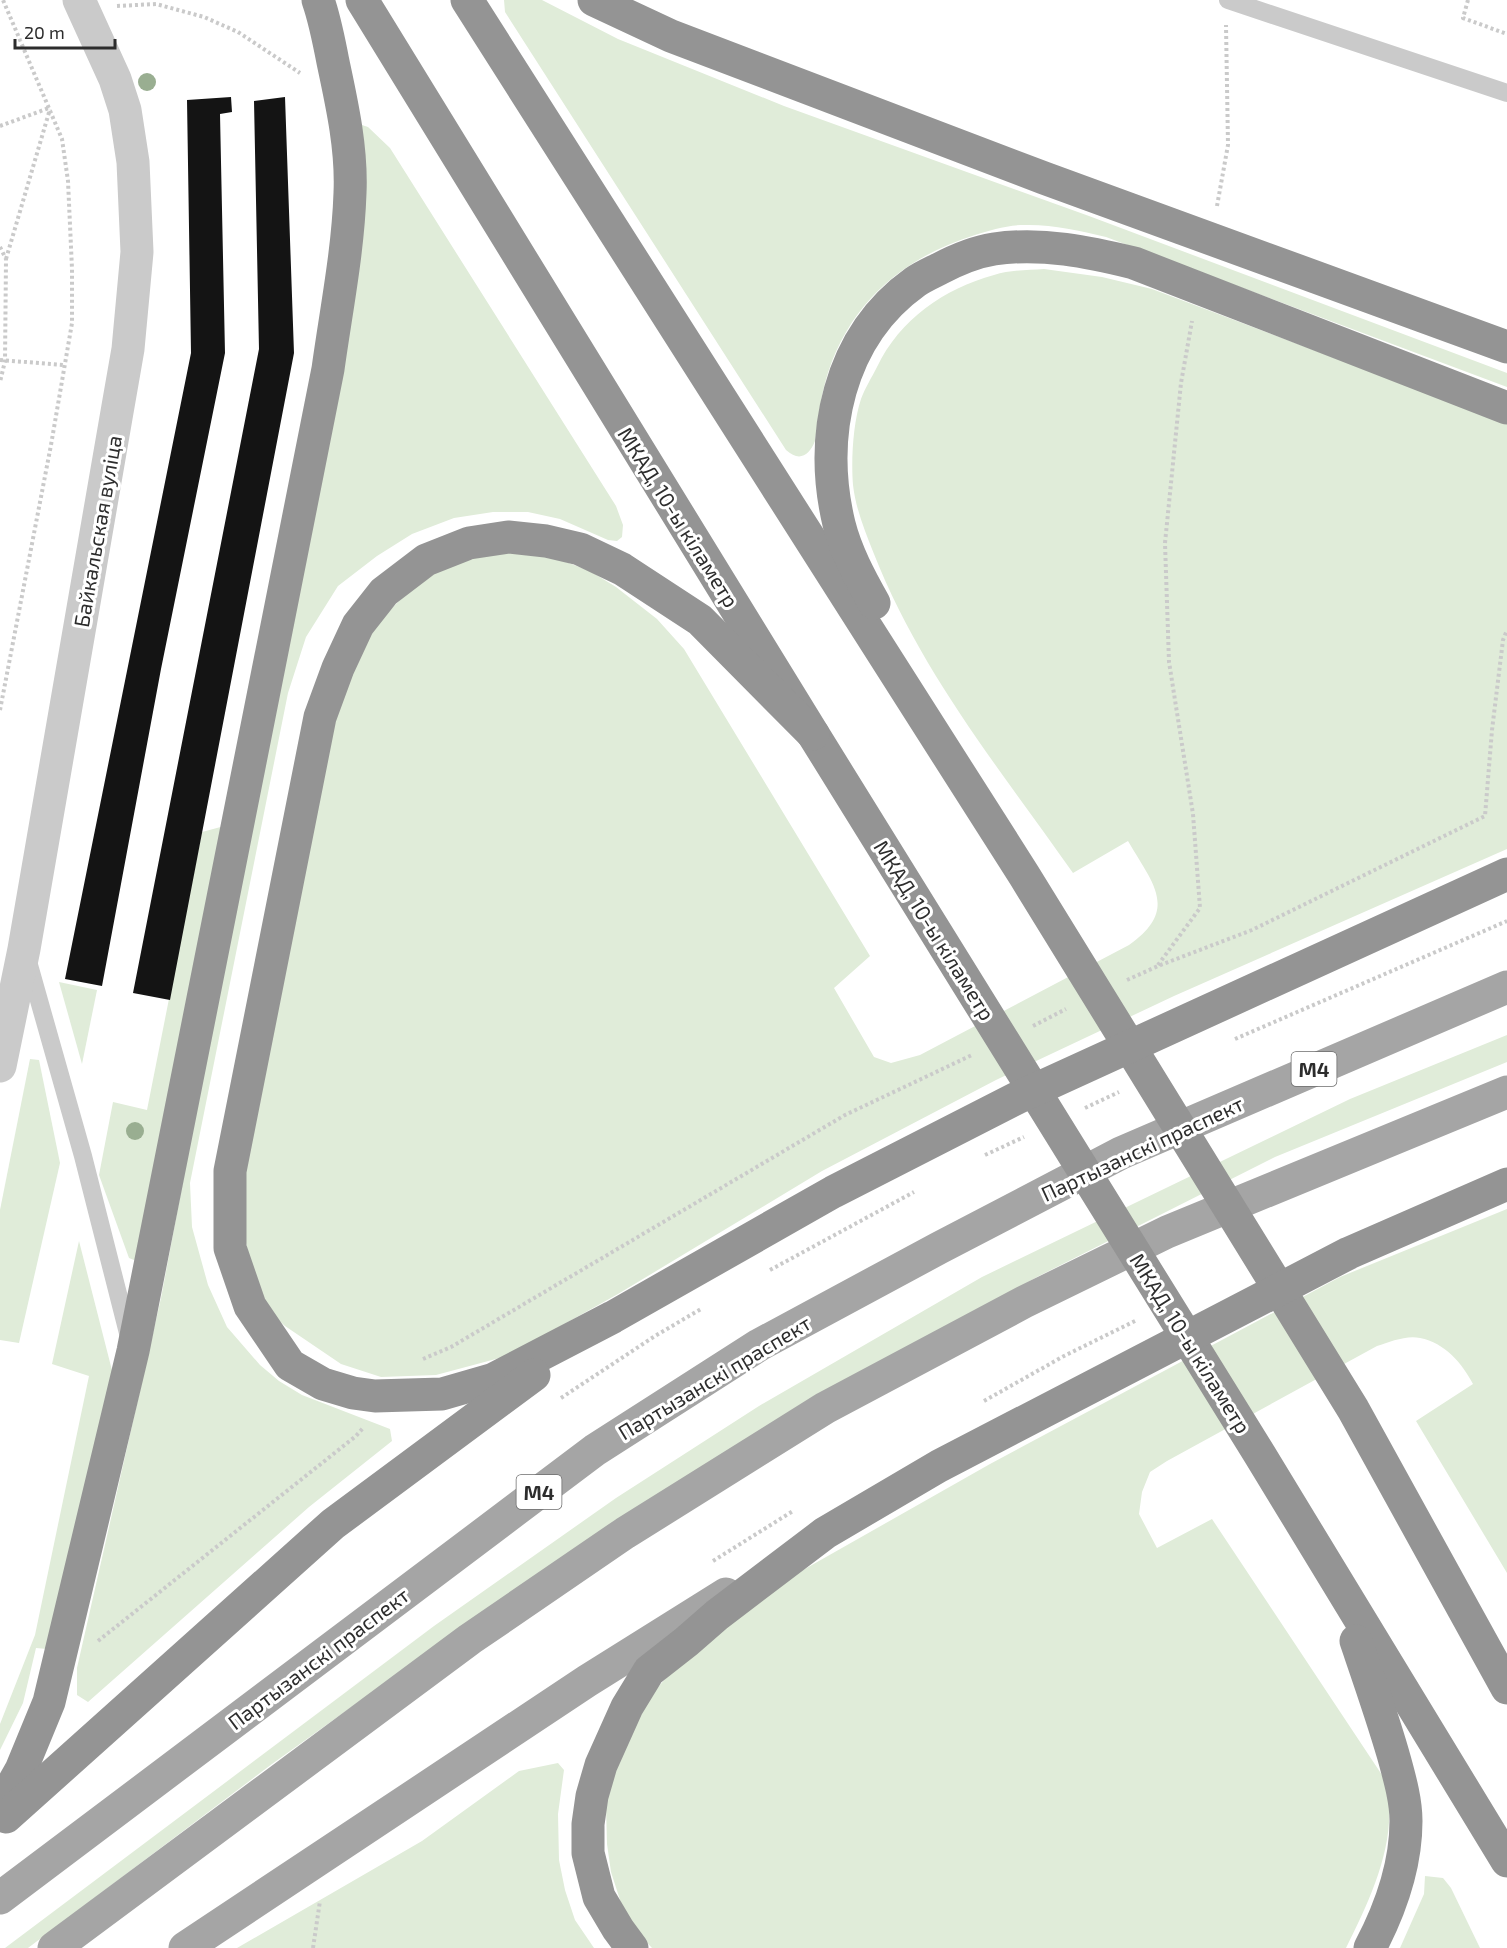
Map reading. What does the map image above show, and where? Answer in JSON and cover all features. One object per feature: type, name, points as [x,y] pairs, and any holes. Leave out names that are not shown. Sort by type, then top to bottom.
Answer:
[{"type":"highway","points":[[0,1807],[21,1770],[49,1702],[133,1351],[328,369],[351,191],[341,100],[318,0]]},
{"type":"highway","name":"МКАД, 10-ы кіламетр","points":[[362,0],[813,735],[1260,1455],[1507,1862]]},
{"type":"highway","points":[[467,0],[1029,883],[1353,1409],[1507,1687]]},
{"type":"highway","points":[[594,0],[670,36],[1211,240],[1507,347]]},
{"type":"highway","points":[[1029,883],[929,712],[857,572],[839,525],[832,482],[830,445],[845,371],[860,341],[884,309],[915,282],[957,260],[994,249],[1037,246],[1087,251],[1134,263],[1507,408]]},
{"type":"highway","points":[[813,735],[700,620],[622,569],[580,549],[557,543],[508,537],[469,543],[426,560],[384,592],[358,625],[338,668],[321,717],[230,1171],[230,1248],[250,1306],[290,1365],[323,1384],[353,1393],[375,1396],[442,1394],[494,1379],[613,1317],[833,1192],[1017,1098],[1507,876]]},
{"type":"highway","points":[[632,1948],[599,1897],[588,1853],[588,1824],[592,1796],[601,1765],[627,1707],[649,1671],[717,1615],[825,1533],[939,1466],[1349,1253],[1507,1184]]},
{"type":"highway","points":[[0,1822],[333,1524],[613,1317]]},
{"type":"highway","points":[[1332,1575],[1379,1706],[1401,1782],[1406,1821],[1402,1864],[1384,1921],[1370,1948]]},
{"type":"main road","name":"Партызанскі праспект","points":[[0,1898],[595,1450],[759,1345],[1121,1153],[1507,987]]},
{"type":"main road","points":[[54,1948],[470,1639],[625,1533],[825,1408],[1024,1302],[1167,1232],[1507,1092]]},
{"type":"main road","points":[[185,1948],[587,1681],[825,1533]]},
{"type":"street","name":"Байкальская вуліца","points":[[0,1066],[24,949],[128,349],[137,252],[133,162],[125,110],[115,79],[81,4]]},
{"type":"lane","points":[[1228,0],[1507,93]]},
{"type":"lane","points":[[24,949],[83,1156],[133,1351]]},
{"type":"path","points":[[0,710],[72,323],[68,181],[62,139],[3,0]]},
{"type":"path","points":[[1468,0],[1463,18],[1507,33]]},
{"type":"path","points":[[81,4],[156,4],[204,16],[238,32],[341,100]]},
{"type":"path","points":[[1211,240],[1228,145],[1226,22]]},
{"type":"path","points":[[0,126],[50,108]]},
{"type":"path","points":[[0,382],[3,360],[6,259],[50,108]]},
{"type":"path","points":[[0,247],[6,259]]},
{"type":"path","points":[[1158,966],[1200,908],[1193,814],[1169,662],[1165,543],[1181,383],[1198,287]]},
{"type":"path","points":[[3,360],[64,365]]},
{"type":"path","points":[[1125,981],[1252,930],[1485,816],[1492,730],[1503,640],[1507,630]]},
{"type":"path","points":[[1230,1041],[1507,921]]},
{"type":"path","points":[[1029,1028],[1072,1007]]},
{"type":"path","points":[[421,1360],[451,1347],[845,1115],[975,1053]]},
{"type":"path","points":[[1081,1110],[1124,1090]]},
{"type":"path","points":[[975,1160],[1028,1135]]},
{"type":"path","points":[[762,1274],[923,1186]]},
{"type":"path","points":[[553,1403],[655,1336],[704,1308]]},
{"type":"path","points":[[97,1642],[356,1436],[371,1420],[375,1396]]},
{"type":"path","points":[[313,1948],[320,1901]]},
{"type":"green space","points":[[504,0],[542,0],[618,39],[784,106],[1089,216],[1507,373],[1507,387],[1106,237],[1058,227],[1015,225],[988,231],[948,245],[923,257],[880,289],[862,308],[834,355],[823,390],[813,446],[807,454],[795,456],[786,450],[505,12]]},
{"type":"green space","points":[[359,124],[368,127],[390,148],[616,506],[623,525],[622,537],[617,541],[608,540],[560,519],[528,512],[493,512],[454,518],[412,534],[377,556],[338,586],[306,637],[288,693],[190,1183],[192,1227],[208,1285],[227,1327],[260,1365],[279,1381],[302,1395],[390,1429],[392,1441],[309,1507],[88,1702],[77,1695],[77,1668],[161,1298],[330,402]]},
{"type":"green space","points":[[1044,269],[1102,277],[1152,289],[1507,423],[1507,849],[1174,996],[996,1080],[822,1171],[618,1294],[507,1356],[436,1375],[381,1377],[341,1364],[285,1326],[270,1312],[257,1284],[241,1220],[246,1158],[325,748],[363,646],[382,618],[406,594],[437,572],[469,557],[497,553],[525,553],[558,559],[590,571],[616,587],[657,619],[684,649],[870,956],[834,988],[874,1057],[891,1063],[920,1055],[1129,945],[1145,932],[1154,919],[1157,895],[1128,841],[1073,873],[964,719],[914,639],[874,554],[854,494],[852,475],[854,430],[858,409],[869,383],[898,334],[925,308],[958,289],[1000,273]]},
{"type":"green space","points":[[228,825],[140,1258],[134,1260],[129,1258],[99,1175],[113,1102],[147,1110],[202,832]]},
{"type":"green space","points":[[59,982],[97,990],[82,1064]]},
{"type":"green space","points":[[1507,1035],[1507,1062],[1275,1157],[1037,1277],[916,1344],[357,1703],[272,1764],[28,1948],[5,1948],[434,1626],[616,1498],[759,1406],[982,1277],[1350,1099]]},
{"type":"green space","points":[[30,1059],[39,1060],[60,1163],[19,1343],[0,1340],[0,1210]]},
{"type":"green space","points":[[1507,1209],[1507,1573],[1416,1421],[1473,1384],[1452,1355],[1437,1344],[1420,1338],[1404,1338],[1377,1346],[1167,1461],[1150,1472],[1142,1492],[1139,1514],[1157,1548],[1212,1519],[1384,1778],[1389,1802],[1389,1824],[1382,1861],[1370,1897],[1346,1948],[652,1948],[640,1935],[622,1906],[611,1872],[607,1844],[606,1807],[615,1763],[649,1697],[677,1666],[789,1578],[990,1464],[1340,1277]]},
{"type":"green space","points":[[79,1241],[116,1386],[47,1649],[36,1648],[23,1703],[0,1750],[0,1724],[35,1635],[89,1376],[52,1364]]},
{"type":"green space","points":[[558,1763],[564,1770],[558,1814],[559,1860],[565,1890],[575,1920],[594,1948],[237,1948],[422,1841],[519,1771]]},
{"type":"green space","points":[[1425,1876],[1443,1878],[1451,1888],[1480,1948],[1400,1948],[1424,1894]]},
{"type":"building","points":[[231,97],[232,112],[220,114],[225,353],[161,669],[102,986],[65,979],[191,353],[187,100]]},
{"type":"building","points":[[285,97],[294,353],[170,1000],[133,993],[259,349],[254,101]]}]
